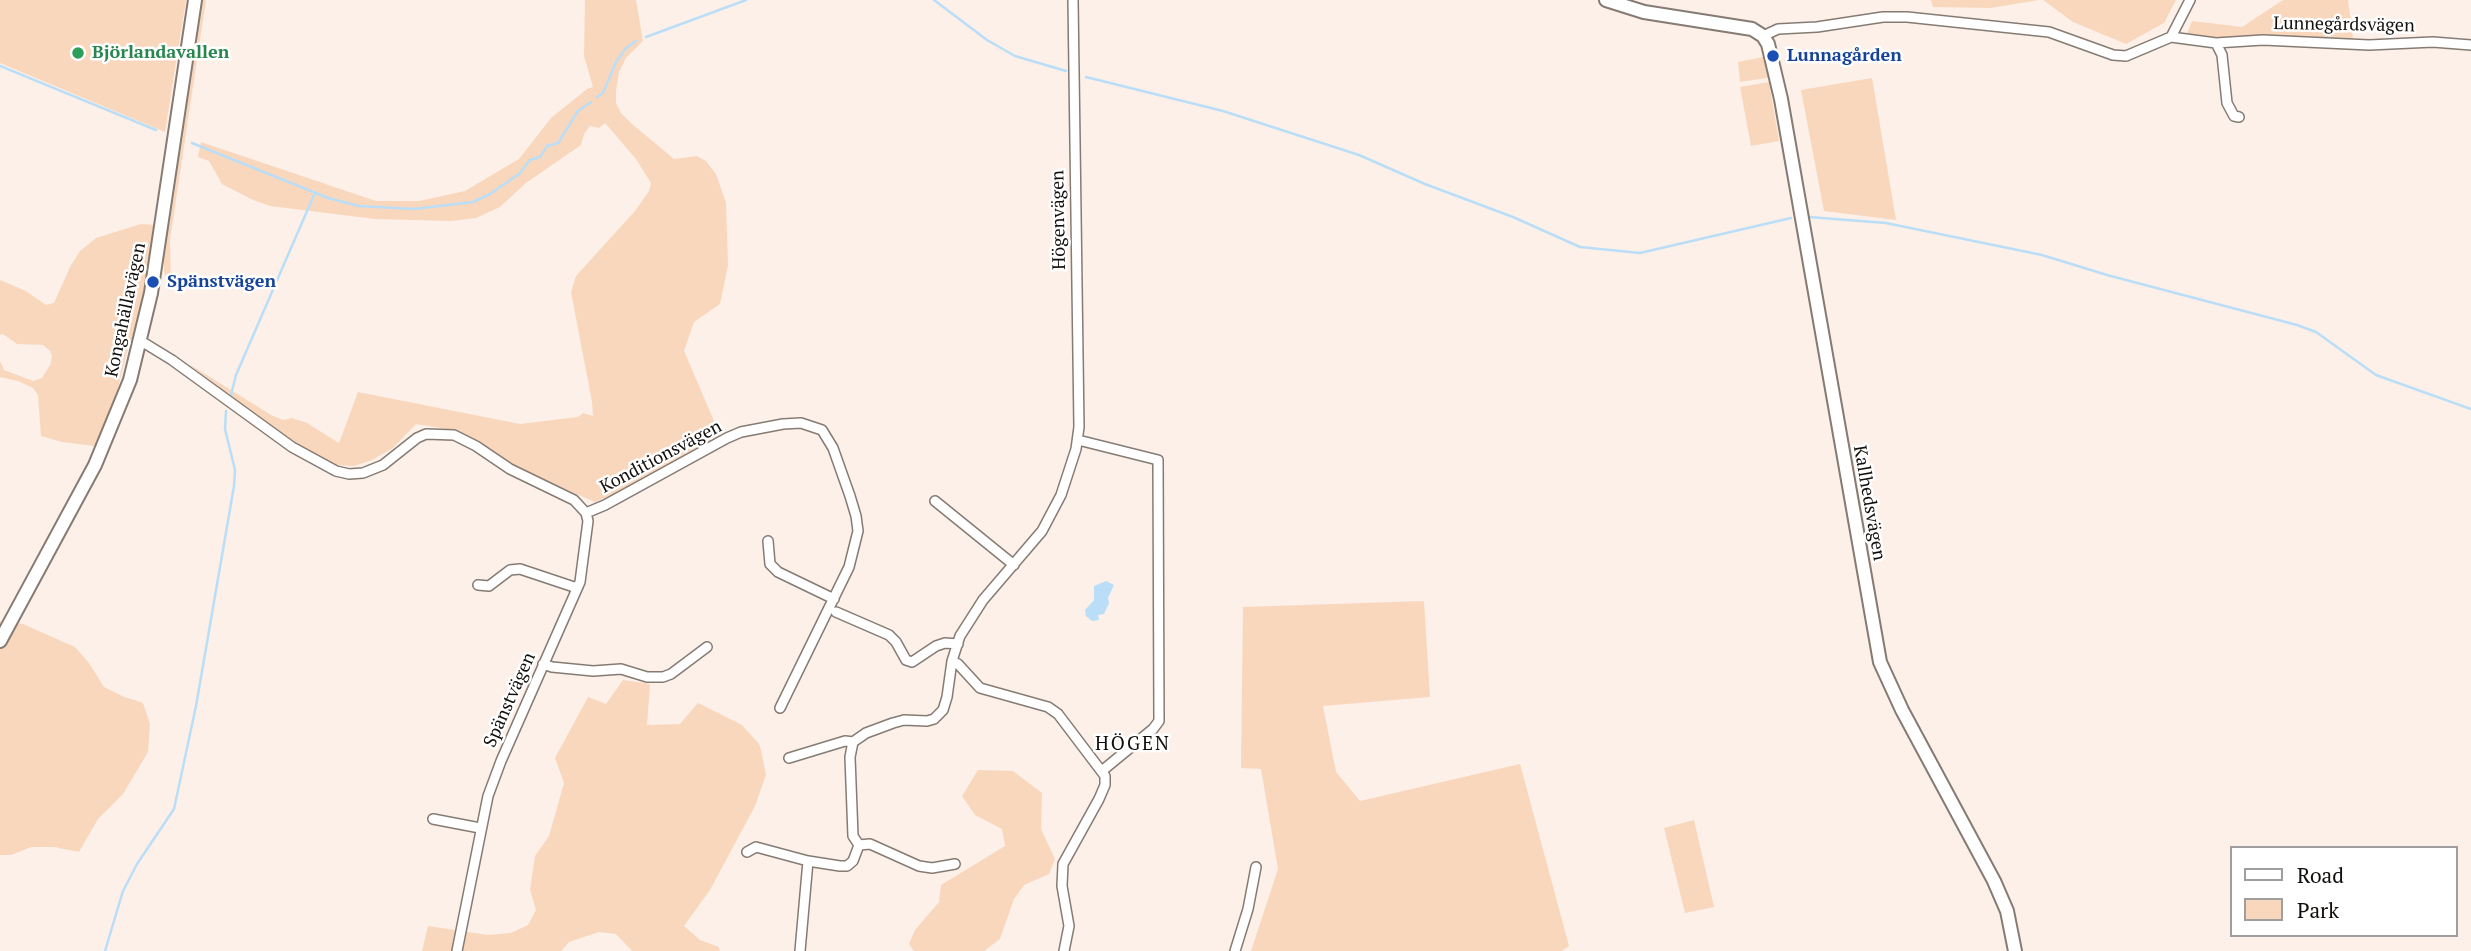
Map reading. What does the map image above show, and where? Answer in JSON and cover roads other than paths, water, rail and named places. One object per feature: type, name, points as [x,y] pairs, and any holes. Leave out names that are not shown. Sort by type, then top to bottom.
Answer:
[{"type":"street","name":"Kongahällavägen","points":[[0,641],[95,465],[124,398],[141,341],[161,230],[195,0]]},
{"type":"street","name":"Högenvägen","points":[[789,758],[845,741],[853,742],[866,733],[891,723],[934,719],[943,710],[952,661],[970,620],[983,600],[1042,531],[1070,472],[1078,440],[1073,0]]},
{"type":"street","points":[[1606,0],[1644,12],[1752,29],[1763,36],[1778,29],[1907,16],[2049,32],[2113,55],[2126,56],[2171,37],[2190,0]]},
{"type":"street","name":"Kallhedsvägen","points":[[1763,36],[1773,56],[1778,79],[1880,663],[1902,710],[1994,881],[2007,911],[2015,951]]},
{"type":"street","name":"Lunnegårdsvägen","points":[[2171,37],[2216,43],[2263,40],[2369,45],[2433,42],[2471,46]]},
{"type":"street","points":[[2216,43],[2222,55],[2227,103],[2234,116],[2239,117]]},
{"type":"street","points":[[141,341],[172,360],[292,447],[336,471],[363,473],[383,465],[417,438],[426,435],[454,435],[510,469],[574,500],[586,513]]},
{"type":"street","name":"Konditionsvägen","points":[[586,513],[727,438],[754,429],[783,424],[801,423],[822,430],[828,438],[856,516],[858,531],[855,547],[834,598],[780,708]]},
{"type":"street","points":[[1078,440],[1158,460],[1159,721],[1103,770]]},
{"type":"street","points":[[935,501],[1014,565]]},
{"type":"street","name":"Spänstvägen","points":[[457,951],[488,796],[581,578],[588,521],[586,513]]},
{"type":"street","points":[[768,541],[770,564],[778,572],[834,598]]},
{"type":"street","points":[[478,585],[489,586],[510,570],[520,569],[577,588]]},
{"type":"street","points":[[836,612],[889,635],[906,660],[912,662],[936,646],[945,643],[958,644]]},
{"type":"street","points":[[543,664],[593,671],[621,669],[647,677],[663,677],[708,647]]},
{"type":"street","points":[[952,661],[980,688],[1048,706],[1103,770],[1105,785],[1063,864],[1062,886],[1069,926],[1064,951]]},
{"type":"street","points":[[853,742],[850,757],[853,836],[859,845]]},
{"type":"street","points":[[433,819],[480,828]]},
{"type":"street","points":[[859,845],[870,844],[919,866],[932,868],[955,864]]},
{"type":"street","points":[[747,852],[756,847],[808,861],[847,866],[853,861],[859,845]]},
{"type":"street","points":[[800,951],[808,861]]},
{"type":"street","points":[[1235,951],[1248,909],[1256,867]]},
{"type":"water","points":[[1106,581],[1114,585],[1108,598],[1109,603],[1104,614],[1098,615],[1099,620],[1092,621],[1086,616],[1085,610],[1094,600],[1094,586]]},
{"type":"waterway","points":[[646,37],[746,0]]},
{"type":"waterway","points":[[934,0],[987,40],[1015,56],[1066,71]]},
{"type":"waterway","points":[[597,97],[603,93],[616,62],[626,48],[636,41]]},
{"type":"waterway","points":[[0,66],[156,130]]},
{"type":"waterway","points":[[1086,77],[1223,111],[1359,155],[1580,247],[1640,253],[1791,218]]},
{"type":"waterway","points":[[192,143],[328,198],[359,206],[414,209],[473,202],[490,194],[519,174],[530,160],[540,157],[547,146],[558,143],[578,111],[591,102]]},
{"type":"waterway","points":[[231,395],[236,375],[314,195]]},
{"type":"waterway","points":[[1809,217],[1886,223],[2042,255],[2297,325],[2316,332],[2376,375],[2471,409]]},
{"type":"waterway","points":[[105,951],[123,891],[137,864],[174,809],[196,706],[234,486],[235,470],[225,429],[226,411]]},
{"type":"place","name":"Björlandavallen","points":[[78,53]]},
{"type":"place","name":"Lunnagården","points":[[1773,56]]},
{"type":"place","name":"Spänstvägen","points":[[153,282]]},
{"type":"district","name":"HÖGEN","points":[[1133,745]]}]
